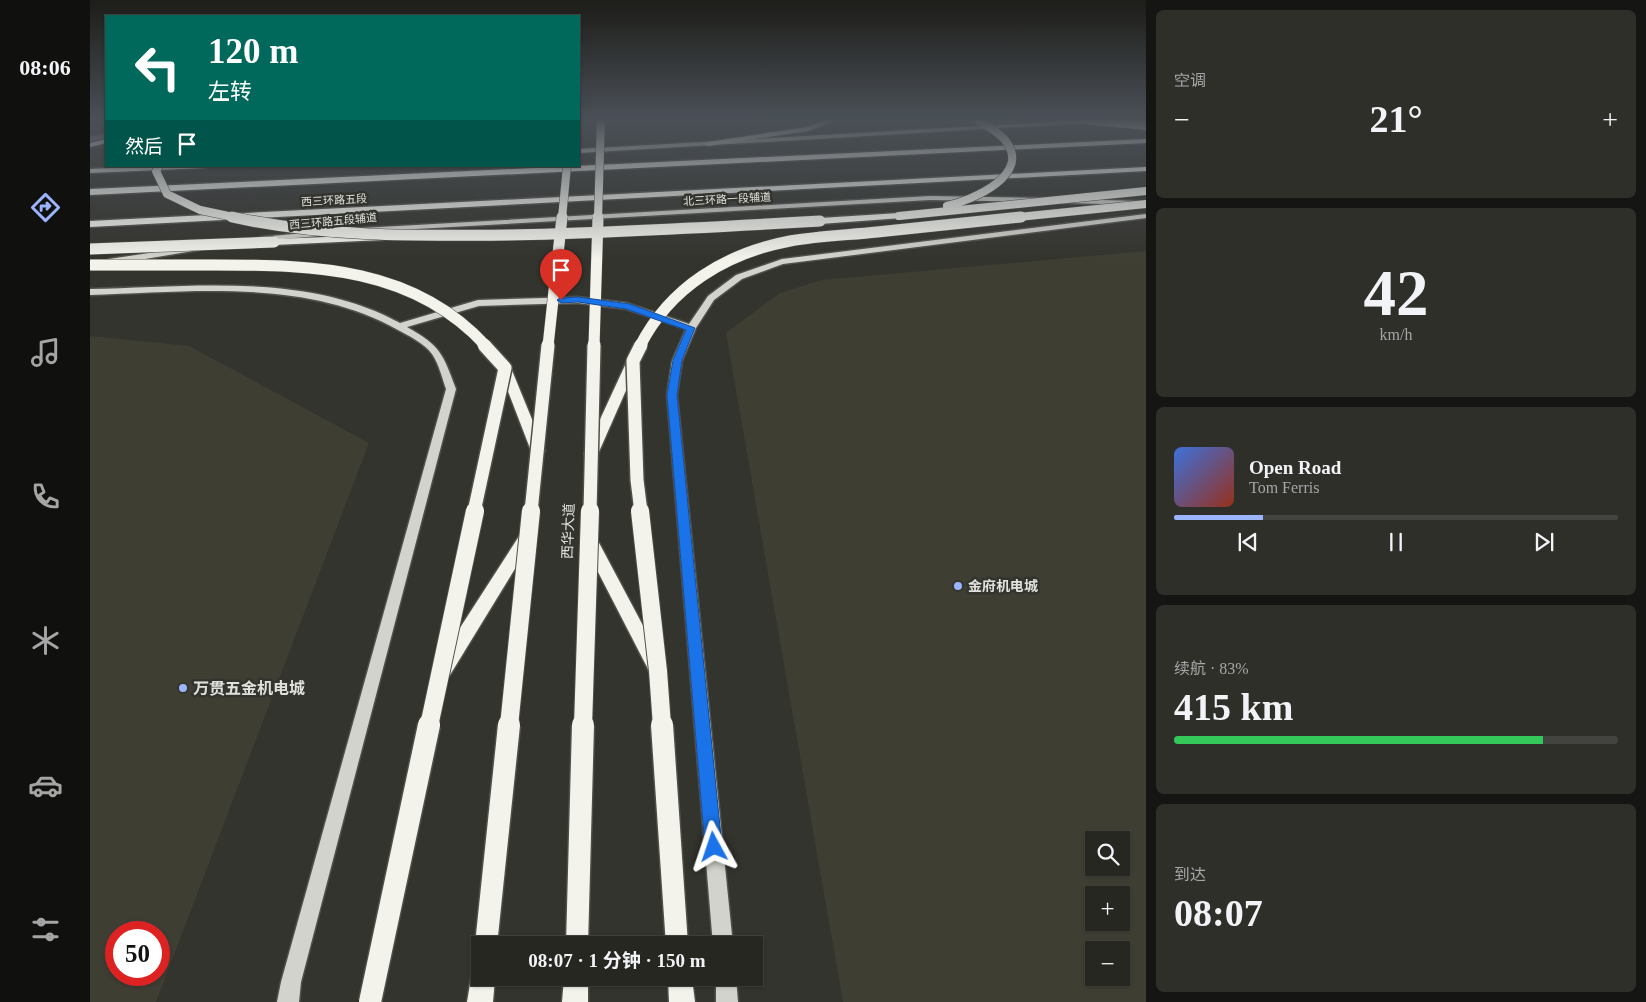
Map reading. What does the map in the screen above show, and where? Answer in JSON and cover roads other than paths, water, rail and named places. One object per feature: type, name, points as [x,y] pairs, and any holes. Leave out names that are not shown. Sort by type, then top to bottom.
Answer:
[{"type":"highway","name":"西华大道","points":[[577,936],[601,165]]},
{"type":"highway","name":"西三环路五段","points":[[90,192],[651,165]]},
{"type":"highway","points":[[899,216],[954,205],[985,191],[1000,180],[1011,165]]},
{"type":"highway","points":[[158,167],[156,171],[167,194],[200,210],[269,225],[354,234],[439,236]]},
{"type":"highway","points":[[487,936],[567,167]]},
{"type":"highway","name":"西三环路五段","points":[[90,224],[1146,169]]},
{"type":"highway","points":[[90,249],[439,236],[604,233],[899,216],[1146,191]]},
{"type":"highway","points":[[591,454],[633,360],[651,325],[677,296],[704,273],[737,256],[790,241],[1146,204]]},
{"type":"highway","points":[[90,265],[286,265],[351,273],[391,284],[433,302],[477,337],[505,368],[538,451]]},
{"type":"highway","points":[[633,360],[637,480],[658,670],[676,936]]},
{"type":"highway","points":[[370,1002],[505,368]]},
{"type":"highway","points":[[439,676],[530,531]]},
{"type":"highway","points":[[589,539],[658,670]]},
{"type":"highway","points":[[480,1002],[482,986]]},
{"type":"highway","points":[[575,1002],[576,986]]},
{"type":"highway","points":[[681,986],[682,1002]]},
{"type":"main road","points":[[90,171],[182,167]]},
{"type":"main road","name":"北三环路一段辅道","points":[[580,218],[930,198],[1007,198],[1146,204]]},
{"type":"main road","points":[[722,936],[672,395],[677,360],[691,328],[711,298],[738,277],[782,262],[1146,216]]},
{"type":"main road","name":"西三环路五段辅道","points":[[90,265],[246,240],[408,226],[580,218]]},
{"type":"main road","points":[[90,292],[237,288],[306,296],[357,307],[400,326],[436,351],[451,389],[294,972],[288,1002]]},
{"type":"main road","points":[[400,326],[478,303],[578,300],[627,306],[691,328]]},
{"type":"main road","points":[[726,986],[727,1002]]},
{"type":"place","name":"金府机电城","points":[[958,586]]},
{"type":"place","name":"万贯五金机电城","points":[[183,688]]}]
